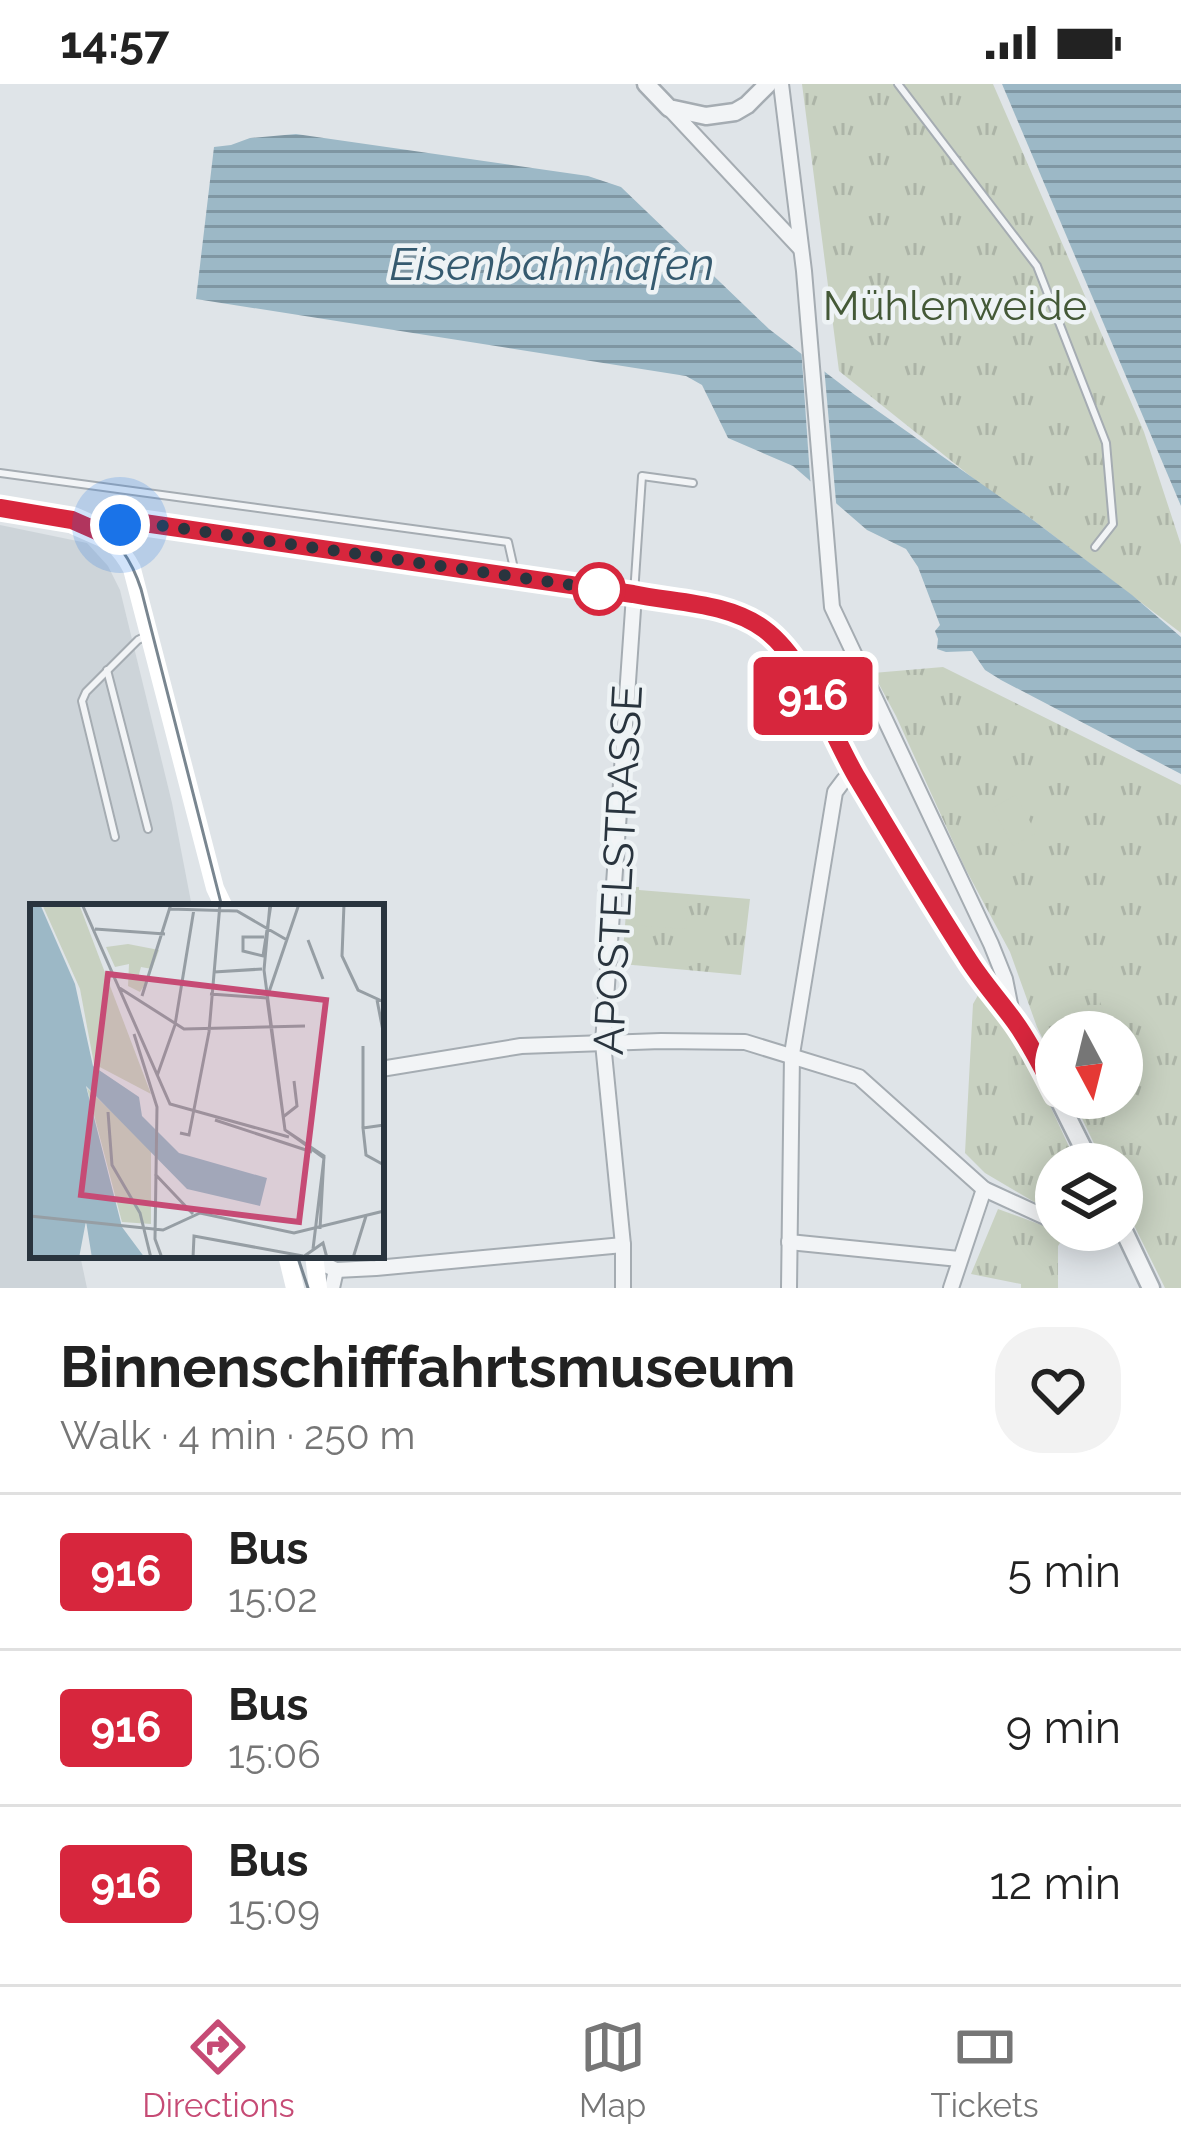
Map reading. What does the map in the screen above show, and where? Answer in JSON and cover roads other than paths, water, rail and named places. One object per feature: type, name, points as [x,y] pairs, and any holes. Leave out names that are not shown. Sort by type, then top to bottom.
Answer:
[{"type":"main road","points":[[0,508],[72,520],[106,535],[122,550],[150,635],[214,897]]},
{"type":"main road","points":[[288,1258],[296,1288]]},
{"type":"main road","points":[[314,1258],[318,1288]]},
{"type":"street","points":[[646,84],[800,248]]},
{"type":"street","points":[[669,108],[721,116],[747,105],[768,84]]},
{"type":"street","points":[[781,84],[807,313],[832,607],[991,944],[1013,1019]]},
{"type":"street","points":[[106,535],[120,525],[137,522],[516,576],[731,612],[767,631],[800,671],[855,773],[968,959],[1035,1054]]},
{"type":"street","name":"APOSTELSTRASSE","points":[[623,1288],[603,1043],[634,595]]},
{"type":"street","points":[[789,1288],[792,1054],[835,792],[855,773]]},
{"type":"street","points":[[968,959],[991,944]]},
{"type":"street","points":[[384,1069],[521,1046],[738,1041],[859,1077],[984,1189],[1035,1212]]},
{"type":"street","points":[[951,1288],[984,1189]]},
{"type":"street","points":[[789,1242],[959,1259]]},
{"type":"street","points":[[314,1258],[336,1270],[623,1245]]},
{"type":"street","points":[[1133,1251],[1151,1288]]},
{"type":"street","points":[[332,1288],[336,1270]]},
{"type":"lane","points":[[898,84],[1037,266],[1106,443],[1113,524],[1095,547]]},
{"type":"lane","points":[[0,473],[508,542],[516,576]]},
{"type":"lane","points":[[634,595],[642,476],[693,483]]},
{"type":"lane","points":[[115,837],[82,701],[137,640],[150,635]]},
{"type":"lane","points":[[107,670],[148,829]]},
{"type":"water","points":[[1002,84],[1181,84],[1181,506]]},
{"type":"water","name":"Eisenbahnhafen","points":[[296,134],[588,176],[621,187],[769,329],[1033,520],[1181,637],[1181,774],[1001,680],[985,670],[972,651],[937,649],[935,631],[940,625],[918,567],[906,549],[867,530],[793,466],[728,438],[702,385],[686,376],[196,299],[214,147]]},
{"type":"tram line","points":[[0,505],[87,523],[118,545],[131,564],[221,904]]},
{"type":"tram line","points":[[298,1258],[308,1288]]},
{"type":"park label","name":"Mühlenweide","points":[[955,305]]}]
